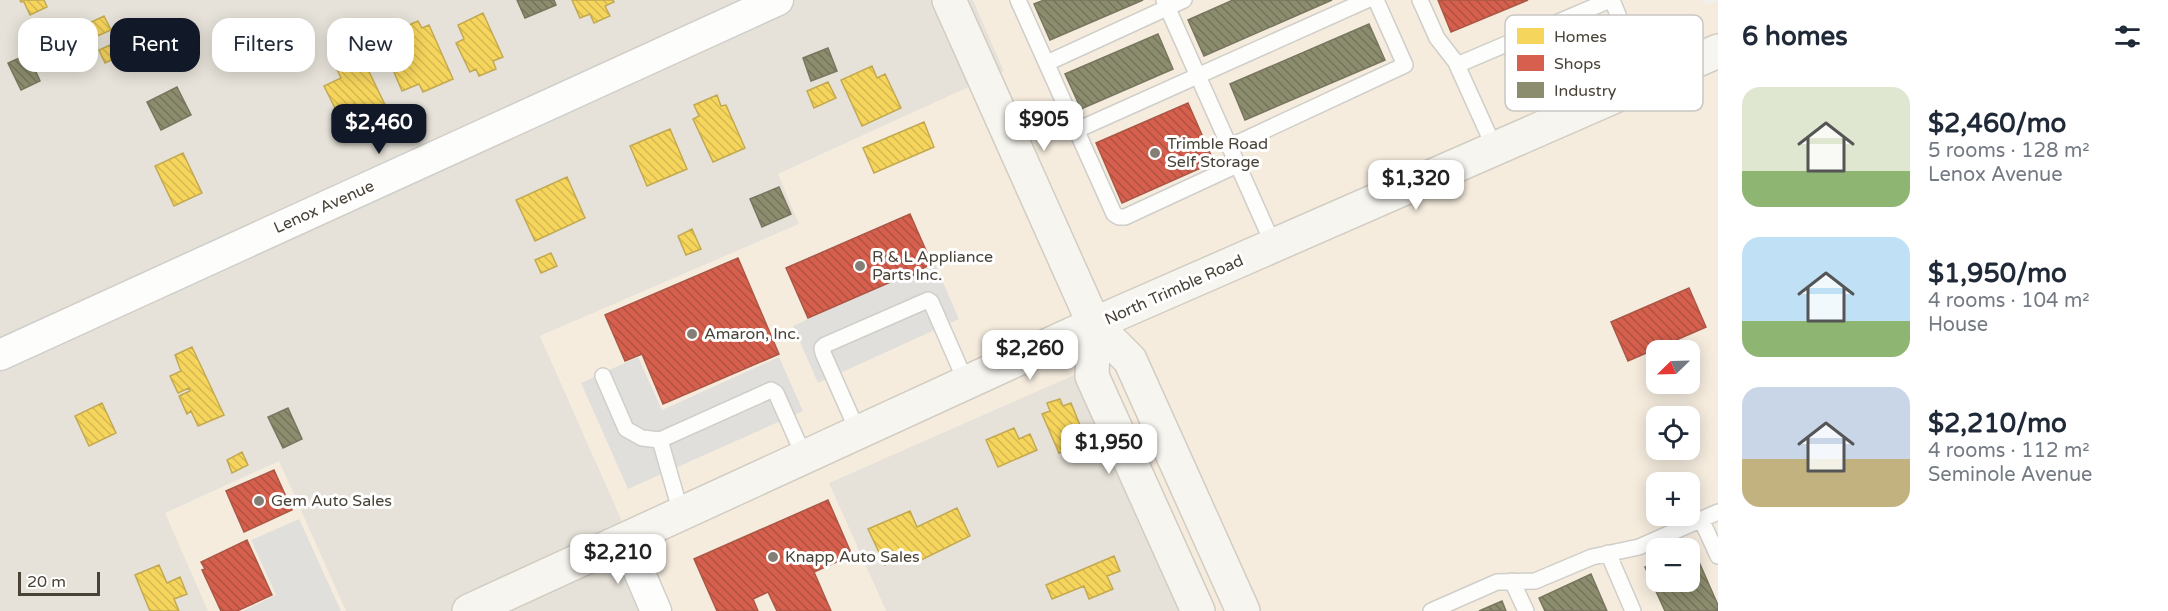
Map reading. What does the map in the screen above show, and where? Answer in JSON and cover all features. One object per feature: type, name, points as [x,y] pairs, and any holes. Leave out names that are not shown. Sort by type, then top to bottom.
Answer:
[{"type":"main road","points":[[949,0],[1094,324],[1130,360],[1243,611]]},
{"type":"main road","name":"North Trimble Road","points":[[1703,57],[1718,51]]},
{"type":"main road","name":"North Trimble Road","points":[[469,611],[1094,324],[1581,111]]},
{"type":"main road","points":[[1094,324],[1092,376],[1198,611]]},
{"type":"street","name":"Lenox Avenue","points":[[0,354],[778,0]]},
{"type":"street","points":[[625,540],[656,611]]},
{"type":"lane","points":[[1018,0],[1114,214],[1125,217],[1237,165]]},
{"type":"lane","points":[[1047,63],[1165,4],[1184,0]]},
{"type":"lane","points":[[1077,130],[1368,0]]},
{"type":"lane","points":[[1229,147],[1402,67],[1404,63],[1376,0]]},
{"type":"lane","points":[[1420,0],[1437,38],[1458,64],[1495,149]]},
{"type":"lane","points":[[1575,15],[1611,0],[1617,15]]},
{"type":"lane","points":[[1165,4],[1274,246]]},
{"type":"lane","points":[[1458,64],[1505,44]]},
{"type":"lane","points":[[858,432],[823,352],[822,348],[825,345],[928,300],[931,302],[966,382]]},
{"type":"lane","points":[[603,376],[626,429],[642,438],[660,440],[771,390],[776,393],[804,456]]},
{"type":"lane","points":[[660,440],[681,513]]},
{"type":"lane","points":[[1431,611],[1497,582],[1535,581],[1592,557],[1638,547],[1718,512]]},
{"type":"lane","points":[[1701,519],[1718,556]]},
{"type":"lane","points":[[1608,553],[1633,611]]},
{"type":"lane","points":[[1512,581],[1526,611]]},
{"type":"shaded area","points":[[0,0],[973,0],[1004,71],[779,174],[800,224],[540,336],[662,611],[0,611]]},
{"type":"shaded area","points":[[973,0],[1703,0],[1705,5],[1718,1],[1718,611],[1183,611],[1076,374],[829,483],[886,611],[662,611],[540,336],[799,224],[778,174],[1004,71]]},
{"type":"shaded area","points":[[934,262],[959,319],[818,383],[793,326]]},
{"type":"shaded area","points":[[638,357],[662,410],[779,357],[803,411],[628,489],[581,383]]},
{"type":"shaded area","points":[[1076,374],[1183,611],[886,611],[828,483]]},
{"type":"shaded area","points":[[279,461],[346,611],[208,611],[165,513]]},
{"type":"shaded area","points":[[299,519],[341,611],[243,611],[276,595],[251,540]]},
{"type":"building: Homes","points":[[20,0],[44,0],[47,7],[30,15],[24,2]]},
{"type":"building: Homes","points":[[572,0],[613,0],[614,2],[605,6],[610,16],[594,23],[590,14],[580,18]]},
{"type":"building: Homes","points":[[483,13],[503,57],[493,61],[496,69],[479,76],[476,69],[470,72],[456,43],[464,39],[458,25]]},
{"type":"building: Homes","points":[[104,16],[110,30],[98,36],[98,19]]},
{"type":"building: Homes","points":[[418,21],[422,28],[429,25],[453,79],[423,92],[419,84],[402,91],[394,72],[414,72],[414,23]]},
{"type":"building: Homes","points":[[110,45],[110,61],[105,63],[99,50]]},
{"type":"building: Homes","points":[[872,66],[877,78],[885,74],[901,108],[862,126],[841,80]]},
{"type":"building: Homes","points":[[338,72],[369,72],[388,111],[364,123],[354,104],[337,112],[324,86],[341,78]]},
{"type":"building: Homes","points":[[828,82],[836,98],[814,108],[807,91]]},
{"type":"building: Homes","points":[[717,95],[721,106],[726,105],[745,148],[713,162],[693,119],[699,116],[694,105]]},
{"type":"building: Homes","points":[[924,122],[934,147],[874,173],[863,148]]},
{"type":"building: Homes","points":[[670,129],[687,169],[647,186],[630,146]]},
{"type":"building: Homes","points":[[183,153],[202,193],[174,206],[155,166]]},
{"type":"building: Homes","points":[[567,177],[585,218],[535,241],[516,200]]},
{"type":"building: Homes","points":[[692,229],[701,249],[686,255],[678,236]]},
{"type":"building: Homes","points":[[551,253],[557,266],[541,273],[535,260]]},
{"type":"building: Homes","points":[[192,347],[224,415],[198,426],[191,411],[187,414],[179,396],[190,391],[189,388],[178,393],[170,376],[181,371],[175,355]]},
{"type":"building: Homes","points":[[1060,399],[1063,406],[1071,403],[1088,445],[1068,453],[1067,450],[1059,453],[1042,414],[1050,411],[1047,403]]},
{"type":"building: Homes","points":[[102,403],[116,433],[89,446],[75,416]]},
{"type":"building: Homes","points":[[1014,428],[1019,439],[1030,434],[1037,450],[998,467],[986,440]]},
{"type":"building: Homes","points":[[242,452],[248,465],[232,473],[227,460]]},
{"type":"building: Homes","points":[[957,508],[970,536],[915,563],[912,558],[904,562],[902,557],[885,565],[868,529],[910,511],[917,527]]},
{"type":"building: Homes","points":[[1114,556],[1120,571],[1107,576],[1113,589],[1089,599],[1084,586],[1052,599],[1046,585]]},
{"type":"building: Homes","points":[[159,565],[167,583],[180,577],[187,594],[174,599],[179,611],[150,611],[135,575]]},
{"type":"building: Shops","points":[[1438,0],[1528,0],[1451,32]]},
{"type":"building: Shops","name":"Trimble Road Self Storage","points":[[1188,103],[1214,162],[1122,203],[1096,143]]},
{"type":"building: Shops","name":"R & L Appliance Parts Inc.","points":[[910,214],[932,264],[923,268],[924,271],[903,280],[902,277],[808,318],[786,268]]},
{"type":"building: Shops","name":"Amaron, Inc.","points":[[738,258],[779,354],[663,404],[642,354],[625,361],[605,315]]},
{"type":"building: Shops","points":[[1689,288],[1706,327],[1676,340],[1646,340],[1646,353],[1628,361],[1611,322]]},
{"type":"building: Shops","name":"Gem Auto Sales","points":[[274,470],[292,510],[244,532],[226,491]]},
{"type":"building: Shops","name":"Knapp Auto Sales","points":[[828,500],[852,555],[814,572],[831,611],[777,611],[768,592],[753,599],[758,611],[717,611],[694,559]]},
{"type":"building: Shops","points":[[247,540],[272,595],[237,611],[221,611],[202,570],[205,569],[201,562]]},
{"type":"building: Industry","points":[[517,0],[554,0],[556,5],[525,18]]},
{"type":"building: Industry","points":[[1044,0],[1143,0],[1050,40],[1034,4]]},
{"type":"building: Industry","points":[[1233,0],[1332,0],[1204,56],[1188,20]]},
{"type":"building: Industry","points":[[1369,24],[1385,60],[1245,120],[1230,84]]},
{"type":"building: Industry","points":[[1158,34],[1173,69],[1081,109],[1065,74]]},
{"type":"building: Industry","points":[[828,48],[837,71],[811,81],[803,58]]},
{"type":"building: Industry","points":[[18,58],[18,72],[36,72],[40,81],[21,90],[8,63]]},
{"type":"building: Industry","points":[[177,87],[191,115],[161,130],[147,102]]},
{"type":"building: Industry","points":[[779,187],[791,214],[762,227],[750,199]]},
{"type":"building: Industry","points":[[288,408],[302,439],[283,448],[268,417]]},
{"type":"building: Industry","points":[[1700,564],[1718,605],[1718,611],[1665,611],[1656,592],[1700,592]]},
{"type":"building: Industry","points":[[1591,574],[1607,611],[1545,611],[1539,598]]},
{"type":"building: Industry","points":[[1502,601],[1506,611],[1479,611]]},
{"type":"place","name":"Trimble Road Self Storage","points":[[1155,153]]},
{"type":"place","name":"R & L Appliance Parts Inc.","points":[[860,266]]},
{"type":"place","name":"Amaron, Inc.","points":[[692,334]]},
{"type":"place","name":"Gem Auto Sales","points":[[259,501]]},
{"type":"place","name":"Knapp Auto Sales","points":[[773,557]]}]
